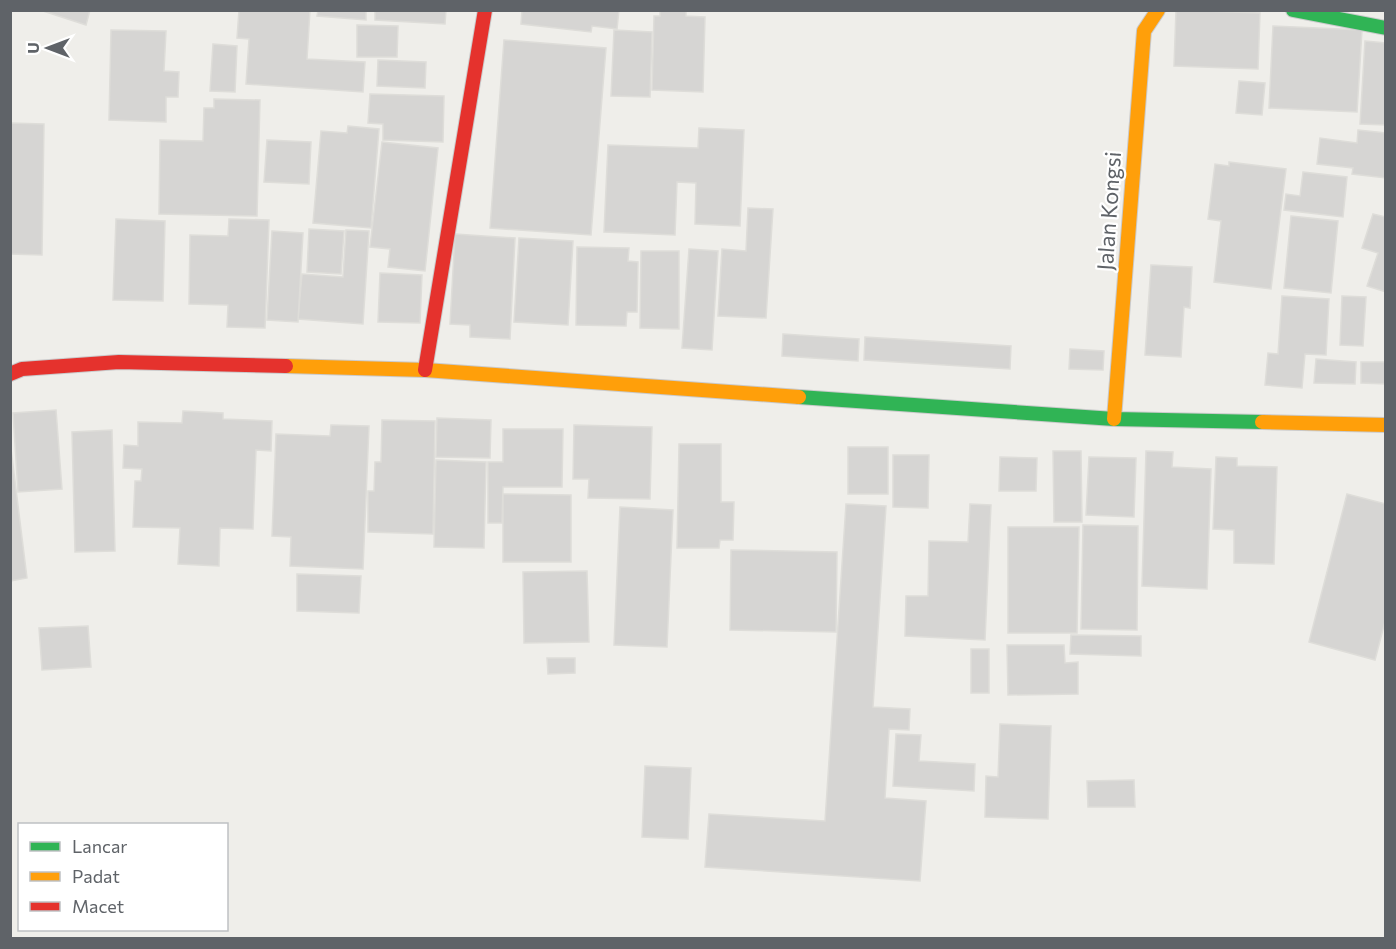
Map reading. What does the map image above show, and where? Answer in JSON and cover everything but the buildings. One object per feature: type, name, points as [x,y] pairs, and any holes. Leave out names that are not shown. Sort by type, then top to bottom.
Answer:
[{"type":"main road","points":[[425,370],[485,10]]},
{"type":"main road","name":"Jalan Kongsi","points":[[1114,419],[1144,31],[1149,20],[1158,10]]},
{"type":"main road","points":[[1293,10],[1386,28]]},
{"type":"main road","points":[[10,374],[22,369],[119,362],[425,370],[1114,419],[1386,425]]},
{"type":"traffic: fast","points":[[1293,10],[1386,28]]},
{"type":"traffic: fast","points":[[799,397],[1114,419],[1262,422]]},
{"type":"traffic: slow","points":[[1114,419],[1144,31],[1158,10]]},
{"type":"traffic: slow","points":[[286,366],[425,370],[799,397]]},
{"type":"traffic: slow","points":[[1262,422],[1386,425]]},
{"type":"traffic: jam","points":[[425,370],[485,10]]},
{"type":"traffic: jam","points":[[10,374],[22,369],[119,362],[286,366]]}]
